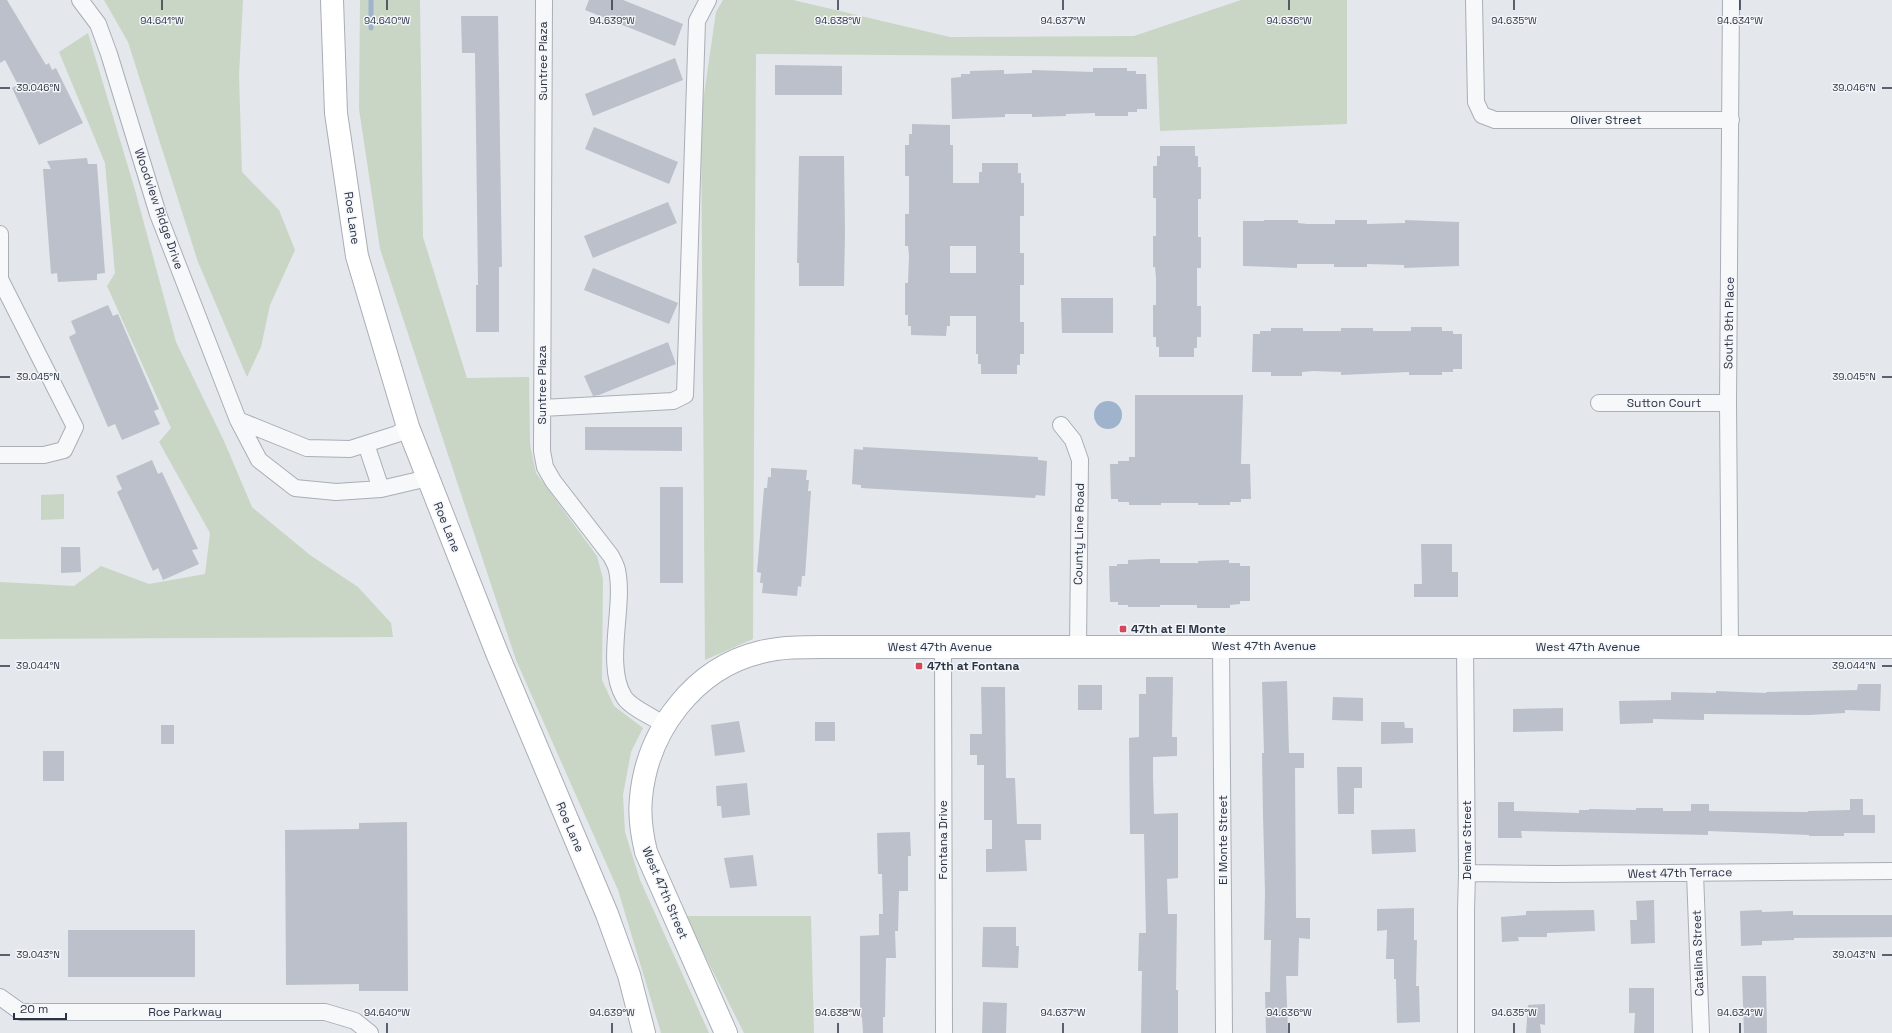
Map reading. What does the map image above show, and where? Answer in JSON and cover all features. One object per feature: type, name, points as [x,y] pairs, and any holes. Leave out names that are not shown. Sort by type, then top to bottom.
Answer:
[{"type":"street","name":"Woodview Ridge Drive","points":[[80,0],[98,24],[109,54],[158,214],[238,420],[259,460],[295,488],[336,492],[381,489],[428,478]]},
{"type":"street","name":"Roe Lane","points":[[332,0],[336,114],[357,256],[408,426],[496,653],[607,914],[629,976],[644,1033]]},
{"type":"street","name":"Suntree Plaza","points":[[544,0],[542,451],[545,467],[553,481],[611,556],[617,569],[618,592],[616,662],[617,680],[624,698],[664,724]]},
{"type":"street","points":[[542,408],[673,401],[685,395],[697,21],[708,0]]},
{"type":"street","name":"Oliver Street","points":[[1474,0],[1476,102],[1482,115],[1495,120],[1731,120]]},
{"type":"street","name":"South 9th Place","points":[[1730,646],[1728,403],[1732,0]]},
{"type":"street","points":[[0,234],[1,281],[74,427],[64,450],[44,455],[0,455]]},
{"type":"street","name":"Sutton Court","points":[[1599,403],[1728,403]]},
{"type":"street","points":[[238,420],[307,448],[350,449],[397,434],[408,426]]},
{"type":"street","name":"County Line Road","points":[[1061,425],[1073,440],[1080,460],[1078,647]]},
{"type":"street","points":[[366,444],[381,489]]},
{"type":"street","name":"El Monte Street","points":[[1222,646],[1224,1033]]},
{"type":"street","name":"West 47th Avenue","points":[[664,724],[680,704],[701,683],[736,661],[760,652],[788,647],[1892,646]]},
{"type":"street","name":"Fontana Drive","points":[[943,647],[944,1033]]},
{"type":"street","name":"Delmar Street","points":[[1465,647],[1467,873],[1466,1033]]},
{"type":"street","name":"West 47th Street","points":[[664,724],[652,749],[644,777],[641,799],[643,837],[646,852],[726,1033]]},
{"type":"street","name":"West 47th Terrace","points":[[1467,873],[1892,871]]},
{"type":"street","name":"Catalina Street","points":[[1695,873],[1701,1033]]},
{"type":"street","name":"Roe Parkway","points":[[0,997],[21,1012],[325,1012],[355,1021],[370,1033]]},
{"type":"green space","points":[[104,0],[243,0],[239,75],[242,172],[279,210],[295,250],[270,305],[261,347],[247,377],[198,262],[128,42]]},
{"type":"green space","points":[[360,0],[420,0],[423,237],[467,378],[529,377],[530,444],[536,473],[597,556],[603,579],[602,680],[614,706],[643,728],[631,752],[623,795],[625,832],[640,880],[709,1033],[661,1033],[618,890],[516,660],[380,249],[359,109]]},
{"type":"green space","points":[[723,0],[793,0],[950,37],[1134,36],[1241,0],[1347,0],[1347,124],[1160,131],[1157,57],[756,54],[753,639],[705,660],[701,115],[716,12]]},
{"type":"green space","points":[[88,33],[135,190],[176,342],[224,441],[252,507],[310,555],[358,587],[391,623],[393,637],[0,639],[0,582],[74,586],[101,566],[149,584],[205,574],[210,533],[159,442],[171,428],[107,286],[115,273],[105,163],[59,52]]},
{"type":"green space","points":[[64,494],[64,519],[41,520],[41,495]]},
{"type":"green space","points":[[685,916],[811,916],[814,1033],[744,1033]]},
{"type":"water","points":[[1108,401],[1118,405],[1122,415],[1118,425],[1108,429],[1098,425],[1094,415],[1098,405]]},
{"type":"building","points":[[0,0],[7,0],[46,65],[49,63],[52,70],[56,68],[83,123],[39,145],[12,88],[18,85],[5,60],[0,63]]},
{"type":"building","points":[[589,0],[623,0],[683,24],[675,46],[585,10]]},
{"type":"building","points":[[461,16],[498,16],[502,267],[499,267],[499,332],[476,332],[476,285],[478,285],[475,53],[462,53]]},
{"type":"building","points":[[675,58],[683,80],[593,116],[585,94]]},
{"type":"building","points":[[775,65],[842,66],[842,95],[775,95]]},
{"type":"building","points":[[1093,68],[1127,68],[1127,71],[1136,71],[1136,74],[1146,74],[1147,109],[1137,109],[1137,112],[1128,112],[1128,116],[1095,116],[1095,113],[1032,117],[1032,114],[1005,114],[1005,117],[952,119],[951,78],[961,77],[961,74],[970,74],[970,71],[1004,70],[1004,74],[1032,73],[1032,70],[1093,72]]},
{"type":"building","points":[[912,124],[950,125],[950,145],[953,145],[953,183],[979,183],[979,172],[982,172],[982,163],[1018,163],[1018,173],[1021,173],[1021,183],[1024,183],[1024,216],[1020,216],[1020,253],[1024,253],[1024,285],[1020,285],[1020,322],[1024,322],[1024,354],[1020,354],[1020,365],[1017,365],[1017,374],[981,374],[981,364],[978,364],[978,354],[976,354],[976,316],[950,316],[950,326],[947,326],[946,336],[911,335],[911,326],[908,326],[908,315],[905,315],[905,283],[908,283],[909,256],[908,246],[905,246],[905,214],[909,214],[909,176],[905,176],[905,145],[909,145],[909,134],[912,134]],"holes":[[[950,246],[976,246],[976,273],[950,273]]]},
{"type":"building","points":[[594,127],[678,162],[669,184],[585,149]]},
{"type":"building","points":[[1160,146],[1195,146],[1195,156],[1198,156],[1198,167],[1201,167],[1201,199],[1198,199],[1198,237],[1201,237],[1201,268],[1197,268],[1197,306],[1201,306],[1201,337],[1197,337],[1197,348],[1194,348],[1194,357],[1159,357],[1159,347],[1156,347],[1156,337],[1153,337],[1153,305],[1156,305],[1156,278],[1155,267],[1153,267],[1153,236],[1156,236],[1156,198],[1153,198],[1153,166],[1157,166],[1157,156],[1160,156]]},
{"type":"building","points":[[799,156],[844,156],[844,286],[799,286],[799,263],[797,263]]},
{"type":"building","points":[[87,158],[88,164],[97,164],[105,273],[97,274],[97,280],[58,282],[57,273],[51,274],[43,169],[51,169],[47,161]]},
{"type":"building","points":[[668,202],[677,223],[593,258],[584,236]]},
{"type":"building","points":[[1298,220],[1298,223],[1307,224],[1335,224],[1335,220],[1367,220],[1367,224],[1405,223],[1405,220],[1459,222],[1459,266],[1404,268],[1404,265],[1367,264],[1367,267],[1334,267],[1334,264],[1297,264],[1297,268],[1243,266],[1243,221]]},
{"type":"building","points":[[593,268],[678,303],[669,324],[584,290]]},
{"type":"building","points":[[1061,298],[1113,298],[1113,333],[1062,333]]},
{"type":"building","points":[[108,305],[113,316],[118,314],[159,409],[154,411],[160,424],[122,440],[115,424],[108,427],[69,337],[76,333],[71,321]]},
{"type":"building","points":[[1411,327],[1442,327],[1442,331],[1453,331],[1453,334],[1462,334],[1462,369],[1453,369],[1453,372],[1442,372],[1442,375],[1409,375],[1409,372],[1341,375],[1341,372],[1314,371],[1302,372],[1302,376],[1271,376],[1271,372],[1252,372],[1253,334],[1260,334],[1260,331],[1271,331],[1271,328],[1303,328],[1303,331],[1341,331],[1341,328],[1373,328],[1373,331],[1411,331]]},
{"type":"building","points":[[668,342],[676,364],[599,395],[593,396],[584,376]]},
{"type":"building","points":[[1135,395],[1243,395],[1241,464],[1250,464],[1251,499],[1241,499],[1241,502],[1230,502],[1230,505],[1161,503],[1161,505],[1129,505],[1129,502],[1118,502],[1118,499],[1111,499],[1110,464],[1118,464],[1118,461],[1129,461],[1129,457],[1135,457]]},
{"type":"building","points":[[585,427],[682,427],[682,451],[585,450]]},
{"type":"building","points":[[863,447],[1038,457],[1038,460],[1047,461],[1045,496],[1036,495],[1035,498],[861,488],[861,485],[852,484],[854,449],[863,450]]},
{"type":"building","points":[[152,460],[158,474],[162,472],[198,549],[192,550],[199,564],[163,580],[158,568],[153,571],[117,492],[122,489],[116,476]]},
{"type":"building","points":[[771,468],[807,470],[806,480],[809,480],[808,491],[811,491],[805,576],[802,576],[801,587],[798,586],[797,596],[762,593],[763,583],[760,583],[761,573],[757,572],[764,488],[767,488],[768,477],[771,477]]},
{"type":"building","points":[[660,487],[683,487],[683,583],[660,583]]},
{"type":"building","points":[[1421,544],[1452,544],[1452,572],[1458,572],[1458,597],[1414,597],[1414,584],[1422,584]]},
{"type":"building","points":[[61,547],[80,547],[81,572],[61,573]]},
{"type":"building","points":[[1160,559],[1160,563],[1198,563],[1198,561],[1229,560],[1229,563],[1240,563],[1240,566],[1250,566],[1250,601],[1240,601],[1240,604],[1230,605],[1230,608],[1197,608],[1197,605],[1128,607],[1128,605],[1118,605],[1118,602],[1110,602],[1109,566],[1128,564],[1128,560]]},
{"type":"building","points":[[1146,677],[1173,677],[1172,737],[1177,737],[1177,756],[1153,757],[1153,775],[1154,814],[1178,813],[1178,878],[1167,879],[1168,914],[1177,914],[1176,990],[1178,990],[1178,1033],[1141,1033],[1142,971],[1138,971],[1139,933],[1146,933],[1144,834],[1130,834],[1129,738],[1139,737],[1139,694],[1146,694]]},
{"type":"building","points":[[1287,681],[1289,753],[1304,753],[1304,768],[1295,768],[1296,918],[1310,918],[1310,939],[1299,938],[1298,976],[1286,976],[1288,1033],[1266,1033],[1265,992],[1270,992],[1271,940],[1264,940],[1265,893],[1262,753],[1264,753],[1262,682]]},
{"type":"building","points":[[1858,684],[1881,684],[1880,711],[1845,710],[1845,713],[1809,715],[1704,714],[1704,720],[1653,719],[1653,723],[1620,724],[1619,701],[1671,700],[1671,692],[1716,693],[1716,691],[1766,693],[1857,690]]},
{"type":"building","points":[[1078,685],[1102,685],[1102,710],[1078,710]]},
{"type":"building","points":[[981,687],[1005,687],[1006,778],[1015,778],[1017,824],[1041,824],[1041,840],[1025,840],[1027,871],[986,872],[986,849],[992,849],[992,820],[984,820],[984,765],[977,765],[977,755],[970,755],[970,734],[982,734]]},
{"type":"building","points":[[1333,697],[1363,698],[1363,721],[1332,720]]},
{"type":"building","points":[[1563,708],[1563,731],[1513,732],[1513,709]]},
{"type":"building","points":[[739,721],[745,752],[715,756],[711,725]]},
{"type":"building","points":[[815,722],[835,722],[835,741],[815,741]]},
{"type":"building","points":[[1381,722],[1404,722],[1405,728],[1413,728],[1413,743],[1381,744]]},
{"type":"building","points":[[161,725],[174,725],[174,744],[161,744]]},
{"type":"building","points":[[43,751],[64,751],[64,781],[43,781]]},
{"type":"building","points":[[1337,767],[1362,767],[1362,788],[1354,788],[1354,814],[1338,814]]},
{"type":"building","points":[[747,783],[750,815],[722,818],[721,806],[717,806],[716,786]]},
{"type":"building","points":[[1850,799],[1863,799],[1863,815],[1875,815],[1875,833],[1844,833],[1844,836],[1809,836],[1708,831],[1708,835],[1521,831],[1522,838],[1498,838],[1498,802],[1514,802],[1514,811],[1579,813],[1579,810],[1589,809],[1636,810],[1636,808],[1663,808],[1663,811],[1691,811],[1691,804],[1709,804],[1709,811],[1808,812],[1850,810]]},
{"type":"building","points":[[407,822],[408,991],[359,991],[359,984],[286,985],[285,830],[359,829],[359,823]]},
{"type":"building","points":[[1415,829],[1416,852],[1372,854],[1371,830]]},
{"type":"building","points":[[910,832],[911,856],[908,856],[908,891],[899,891],[898,931],[895,931],[896,958],[886,958],[885,1017],[883,1017],[883,1033],[863,1033],[862,1017],[860,1017],[860,936],[879,935],[879,914],[883,914],[882,874],[878,874],[877,833]]},
{"type":"building","points":[[753,855],[757,886],[730,888],[724,858]]},
{"type":"building","points":[[1654,900],[1655,943],[1631,944],[1630,920],[1637,920],[1636,901]]},
{"type":"building","points":[[1414,908],[1414,940],[1417,940],[1416,986],[1419,986],[1420,1022],[1397,1023],[1394,959],[1386,959],[1387,930],[1377,931],[1377,909]]},
{"type":"building","points":[[1594,910],[1595,931],[1547,933],[1547,937],[1518,937],[1519,941],[1502,942],[1501,917],[1526,915],[1526,911]]},
{"type":"building","points":[[1762,910],[1762,912],[1793,911],[1793,915],[1892,915],[1892,937],[1794,938],[1794,940],[1762,941],[1762,945],[1741,946],[1740,911]]},
{"type":"building","points":[[983,927],[1016,927],[1016,946],[1019,946],[1018,968],[982,967]]},
{"type":"building","points":[[68,930],[195,930],[195,977],[68,977]]},
{"type":"building","points":[[1742,976],[1766,976],[1767,1033],[1744,1033]]},
{"type":"building","points":[[1629,988],[1654,988],[1654,1033],[1634,1033],[1635,1013],[1629,1013]]},
{"type":"building","points":[[983,1002],[1007,1003],[1006,1033],[982,1033]]},
{"type":"building","points":[[1545,1004],[1545,1025],[1540,1024],[1541,1033],[1526,1033],[1528,1005]]},
{"type":"waterway","points":[[371,0],[371,28]]},
{"type":"place","name":"47th at El Monte","points":[[1123,629]]},
{"type":"place","name":"47th at Fontana","points":[[919,666]]}]
